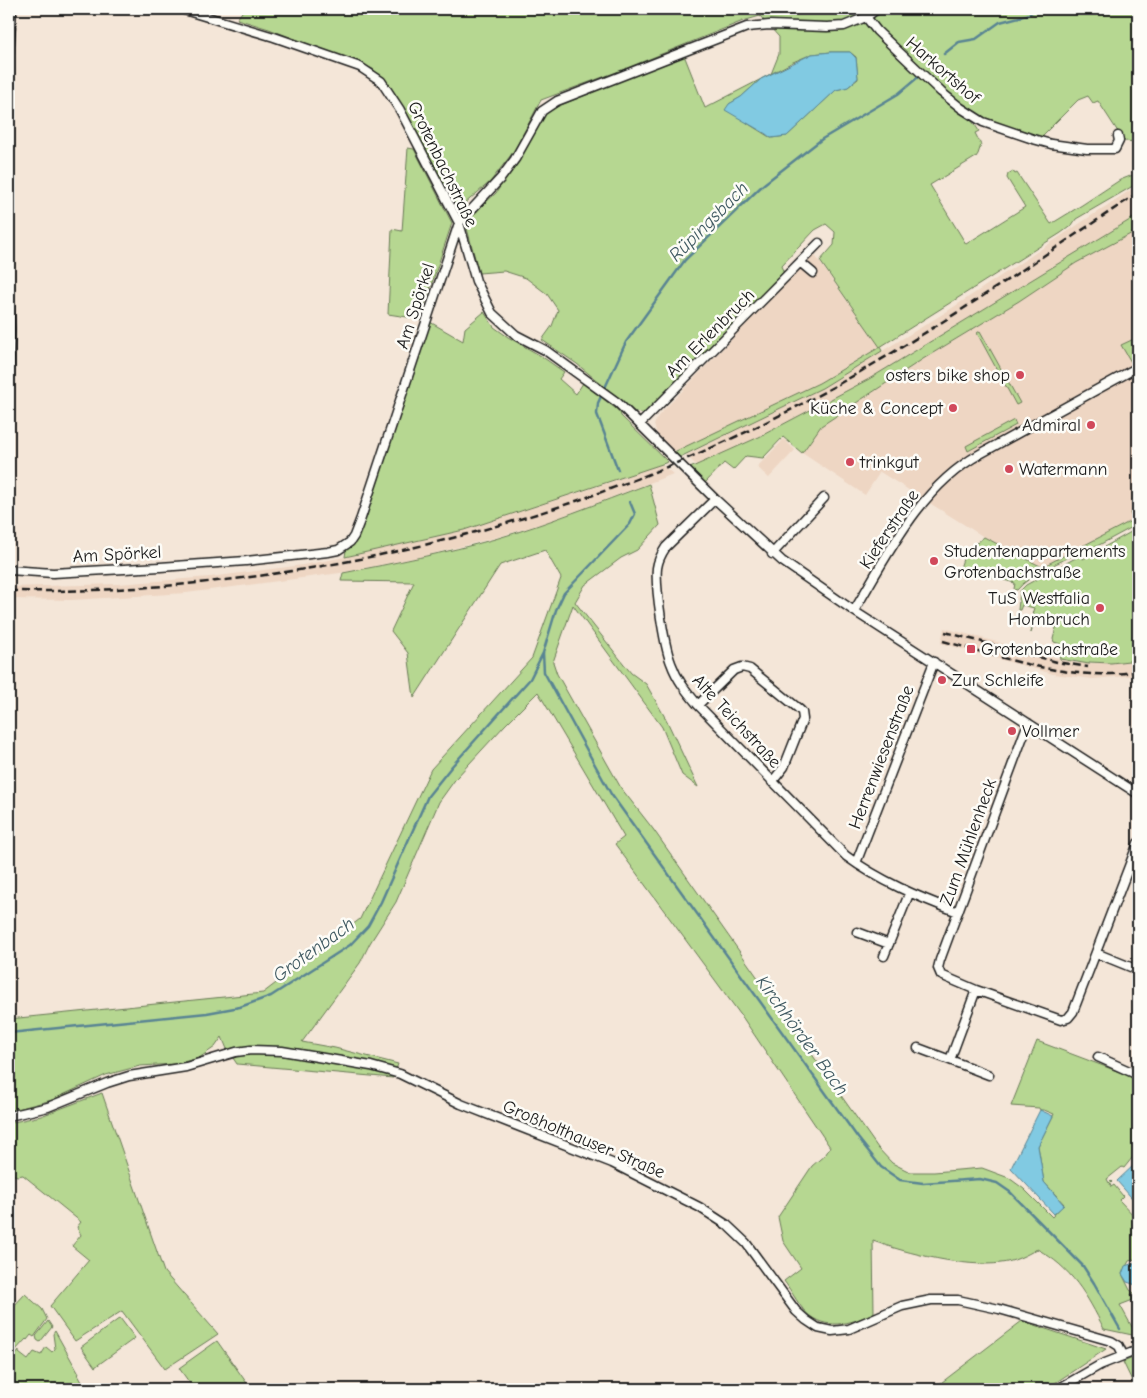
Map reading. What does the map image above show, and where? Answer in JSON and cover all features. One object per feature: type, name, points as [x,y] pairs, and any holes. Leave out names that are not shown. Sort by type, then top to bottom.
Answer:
[{"type":"street","points":[[9,53],[12,9]]},
{"type":"street","name":"Grotenbachstraße","points":[[181,9],[335,57],[360,66],[371,73],[389,92],[400,110],[459,223],[476,282],[492,313],[516,335],[545,350],[618,403],[772,554],[854,611],[1138,794]]},
{"type":"street","name":"Am Spörkel","points":[[9,570],[53,572],[227,563],[328,552],[344,546],[354,536],[361,518],[459,223],[501,178],[515,158],[542,111],[556,101],[747,27],[769,25],[844,26],[866,17],[877,9]]},
{"type":"street","name":"Harkortshof","points":[[866,17],[877,31],[941,92],[960,108],[983,122],[1033,139],[1087,149],[1115,149],[1119,141],[1118,136]]},
{"type":"street","name":"Am Erlenbruch","points":[[640,424],[819,243]]},
{"type":"street","points":[[800,264],[813,273]]},
{"type":"street","points":[[9,302],[9,366]]},
{"type":"street","name":"Kieferstraße","points":[[854,611],[913,516],[934,489],[952,472],[964,462],[1138,367]]},
{"type":"street","name":"Alte Teichstraße","points":[[714,498],[666,547],[658,563],[661,617],[670,662],[682,686],[772,782],[837,847],[856,863],[909,894],[958,912]]},
{"type":"street","points":[[772,554],[824,498]]},
{"type":"street","name":"Herrenwiesenstraße","points":[[856,863],[934,662]]},
{"type":"street","points":[[698,705],[734,670],[742,667],[750,669],[799,709],[803,715],[801,722],[784,767],[772,782]]},
{"type":"street","name":"Zum Mühlenheck","points":[[976,990],[943,977],[939,972],[940,960],[1028,724]]},
{"type":"street","points":[[950,1060],[976,990],[1061,1020],[1068,1018],[1073,1012],[1138,843]]},
{"type":"street","points":[[884,956],[909,894]]},
{"type":"street","points":[[857,932],[889,944]]},
{"type":"street","points":[[1096,953],[1138,970]]},
{"type":"street","points":[[918,1048],[989,1075]]},
{"type":"street","name":"Großholthauser Straße","points":[[9,1116],[48,1107],[124,1078],[186,1067],[236,1052],[251,1050],[282,1051],[378,1068],[400,1074],[461,1104],[612,1163],[699,1207],[737,1234],[754,1252],[796,1310],[818,1328],[832,1331],[849,1329],[902,1306],[931,1300],[958,1300],[999,1309],[1111,1341],[1119,1346],[1123,1356]]},
{"type":"street","points":[[1098,1057],[1138,1075]]},
{"type":"street","points":[[1058,1389],[1100,1365],[1138,1350]]},
{"type":"shaded area","points":[[1138,185],[1138,215],[869,379],[759,437],[696,465],[686,455],[822,388],[946,312]]},
{"type":"shaded area","points":[[1138,230],[1138,508],[1130,513],[1134,520],[1042,567],[984,537],[880,472],[865,495],[802,453],[821,426],[923,359],[1019,301],[1076,263]]},
{"type":"shaded area","points":[[814,254],[880,347],[819,383],[674,452],[657,434],[654,425],[658,416]]},
{"type":"shaded area","points":[[784,439],[795,450],[769,478],[757,467]]},
{"type":"shaded area","points":[[661,464],[673,474],[547,522],[420,557],[340,573],[186,593],[71,600],[9,599],[9,587],[118,584],[210,577],[303,565],[345,557],[464,530]]},
{"type":"shaded area","points":[[944,628],[1076,663],[1111,663],[1138,660],[1138,675],[1093,679],[1053,674],[941,643]]},
{"type":"green space","points":[[244,9],[1138,9],[1138,142],[1124,141],[1098,101],[1093,103],[1088,96],[1078,100],[1039,139],[985,120],[945,91],[939,96],[971,120],[979,131],[975,133],[981,145],[976,157],[930,185],[966,244],[1025,207],[1007,178],[1008,174],[1013,171],[1015,174],[1017,173],[1051,224],[1120,180],[1138,173],[1138,183],[1076,219],[1072,225],[1061,233],[880,347],[820,261],[834,245],[835,232],[826,224],[815,230],[781,266],[784,273],[646,414],[635,412],[577,364],[542,340],[552,326],[558,310],[547,294],[526,278],[504,271],[479,273],[465,221],[496,193],[519,158],[542,116],[556,107],[684,55],[705,108],[761,79],[741,97],[729,104],[747,123],[771,138],[787,136],[836,90],[848,87],[858,79],[856,57],[850,52],[812,54],[771,74],[779,54],[779,37],[760,16],[743,21],[622,70],[541,100],[514,151],[490,182],[457,210],[394,92],[373,69],[269,29],[237,19]]},
{"type":"green space","points":[[408,148],[414,149],[452,223],[420,319],[388,314],[392,229],[402,231]]},
{"type":"green space","points":[[1138,215],[1138,230],[1076,263],[1019,301],[923,359],[821,426],[802,453],[783,437],[763,458],[746,456],[733,470],[724,463],[705,483],[690,468],[759,437],[869,379]]},
{"type":"green space","points":[[484,312],[494,327],[564,372],[559,379],[576,394],[583,383],[620,412],[621,416],[668,462],[464,530],[345,557],[346,550],[353,544],[430,322],[463,341],[465,328]]},
{"type":"green space","points":[[980,331],[1020,403],[1016,405],[977,333]]},
{"type":"green space","points":[[1136,338],[1138,341],[1138,358],[1131,362],[1121,345]]},
{"type":"green space","points":[[880,347],[882,351],[822,388],[680,457],[674,452],[819,383]]},
{"type":"green space","points":[[1014,420],[1016,425],[968,451],[966,446]]},
{"type":"green space","points":[[649,484],[660,525],[637,550],[621,558],[585,585],[575,602],[631,673],[646,684],[666,719],[698,787],[682,775],[662,727],[573,605],[553,662],[557,674],[621,788],[653,829],[878,1148],[892,1163],[910,1172],[982,1168],[1009,1178],[1024,1189],[1052,1217],[1064,1204],[1044,1182],[1038,1146],[1054,1114],[1039,1108],[1011,1106],[1037,1041],[1138,1079],[1138,1155],[1136,1153],[1124,1168],[1122,1167],[1107,1179],[1109,1183],[1112,1182],[1110,1184],[1111,1187],[1114,1185],[1123,1196],[1119,1200],[1138,1220],[1138,1258],[1129,1261],[1122,1274],[1130,1290],[1134,1293],[1131,1294],[1133,1300],[1120,1305],[1137,1336],[1104,1329],[1077,1283],[1060,1265],[1037,1249],[1020,1258],[987,1264],[919,1255],[873,1241],[874,1313],[850,1322],[834,1324],[818,1321],[807,1313],[784,1281],[801,1268],[783,1241],[778,1217],[812,1166],[826,1154],[830,1147],[743,1018],[615,844],[624,837],[538,692],[457,777],[439,802],[396,902],[370,943],[360,963],[302,1042],[335,1048],[398,1064],[393,1078],[237,1064],[222,1037],[215,1047],[199,1058],[175,1064],[140,1066],[106,1075],[52,1100],[9,1111],[9,1019],[263,993],[360,919],[431,769],[532,658],[561,578],[545,550],[500,565],[414,698],[408,653],[391,631],[414,582],[341,581],[343,573],[400,562],[495,539],[553,520]]},
{"type":"green space","points":[[1138,509],[1138,524],[1088,551],[1079,552],[1046,569],[1017,590],[1014,589],[1015,583],[960,568],[965,553],[984,537],[1042,567],[1133,520],[1130,513]]},
{"type":"green space","name":"TuS Westfalia Hombruch","points":[[1138,528],[1138,660],[1111,663],[1089,662],[1089,664],[1060,659],[1058,649],[1060,644],[1054,642],[1053,639],[1058,621],[1036,615],[1031,633],[1035,615],[1032,614],[1034,608],[1022,605],[1020,610],[1018,610],[1020,591],[1026,585],[1081,555],[1083,559]]},
{"type":"green space","points":[[102,1093],[164,1272],[218,1334],[165,1369],[122,1311],[75,1341],[50,1306],[89,1260],[72,1246],[81,1235],[77,1227],[81,1222],[23,1175],[17,1176],[9,1173],[9,1123],[41,1116]]},
{"type":"green space","points":[[25,1294],[42,1309],[47,1319],[34,1337],[31,1335],[13,1353],[16,1355],[19,1351],[28,1360],[34,1352],[41,1355],[46,1347],[52,1352],[55,1349],[53,1334],[55,1331],[86,1389],[9,1389],[9,1305],[12,1308]]},
{"type":"green space","points":[[120,1318],[135,1338],[95,1367],[81,1347]]},
{"type":"green space","points":[[48,1321],[52,1327],[40,1342],[36,1336]]},
{"type":"green space","points":[[1022,1321],[1106,1349],[1046,1389],[933,1389]]},
{"type":"green space","points":[[217,1341],[251,1389],[194,1389],[179,1368]]},
{"type":"green space","points":[[1138,1356],[1138,1389],[1136,1389],[1123,1362]]},
{"type":"water","points":[[850,52],[856,58],[858,78],[848,87],[836,90],[787,136],[771,138],[725,110],[729,104],[741,97],[761,79],[812,54]]},
{"type":"water","points":[[1040,1110],[1053,1116],[1038,1146],[1044,1182],[1064,1205],[1054,1214],[1011,1168]]},
{"type":"water","points":[[1135,1164],[1138,1168],[1137,1204],[1117,1181]]},
{"type":"water","points":[[1138,1264],[1138,1284],[1136,1285],[1127,1282],[1122,1274],[1125,1266]]},
{"type":"waterway","name":"Rüpingsbach","points":[[944,54],[959,42],[976,39],[1000,22],[1027,15],[1037,9]]},
{"type":"waterway","name":"Rüpingsbach","points":[[618,470],[597,414],[598,403],[626,342],[685,260],[764,184],[822,139],[898,94],[917,78]]},
{"type":"waterway","name":"Grotenbach","points":[[9,1033],[207,1013],[240,1007],[271,996],[350,945],[368,926],[381,902],[428,796],[452,766],[530,679],[543,653],[556,610],[564,593],[630,524],[635,514],[630,502]]},
{"type":"waterway","name":"Kirchhörder Bach","points":[[543,653],[544,672],[611,794],[858,1138],[881,1167],[900,1180],[923,1183],[980,1179],[997,1183],[1010,1192],[1083,1266],[1120,1329]]},
{"type":"railway","points":[[9,591],[117,589],[226,580],[333,564],[440,541],[545,511],[647,475],[747,431],[844,381],[956,313],[1138,193]]},
{"type":"railway","points":[[945,632],[1057,662],[1088,667]]},
{"type":"railway","points":[[943,641],[1039,667],[1064,671],[1089,674],[1138,671]]},
{"type":"place","name":"osters bike shop","points":[[1020,375]]},
{"type":"place","name":"Küche & Concept","points":[[953,408]]},
{"type":"place","name":"Admiral","points":[[1091,425]]},
{"type":"place","name":"trinkgut","points":[[850,462]]},
{"type":"place","name":"Watermann","points":[[1009,469]]},
{"type":"place","name":"Studentenappartements Grotenbachstraße","points":[[934,561]]},
{"type":"place","name":"TuS Westfalia Hombruch","points":[[1100,608]]},
{"type":"place","name":"Grotenbachstraße","points":[[971,649]]},
{"type":"place","name":"Zur Schleife","points":[[942,680]]},
{"type":"place","name":"Vollmer","points":[[1012,731]]}]
